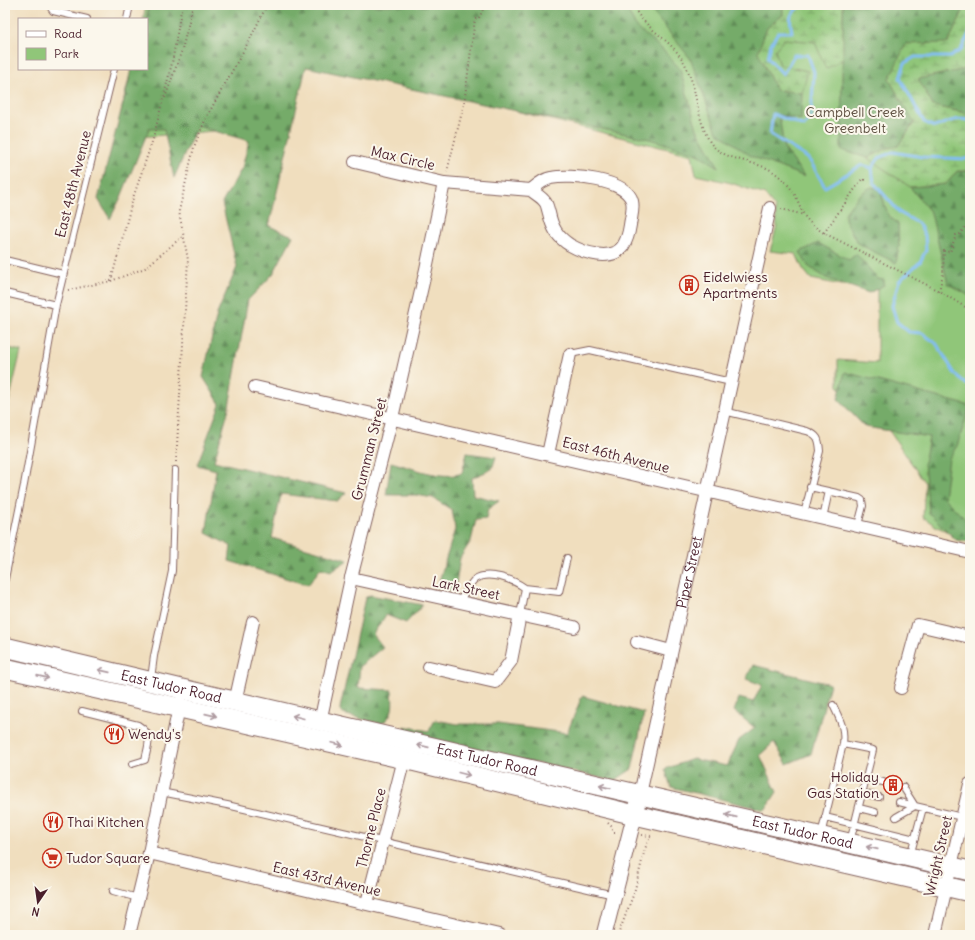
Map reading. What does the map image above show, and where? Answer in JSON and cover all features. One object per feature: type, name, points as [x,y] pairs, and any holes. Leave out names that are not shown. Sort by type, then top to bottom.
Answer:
[{"type":"main road","name":"East Tudor Road","points":[[5,647],[320,722],[640,794],[970,871]]},
{"type":"main road","name":"East Tudor Road","points":[[5,668],[970,892]]},
{"type":"street","name":"Max Circle","points":[[355,162],[444,183],[531,190]]},
{"type":"street","points":[[569,176],[594,179],[616,186],[627,192],[632,201],[633,211],[628,236],[623,246],[614,253],[600,255],[584,251],[571,245],[559,236],[553,227],[546,202],[531,190],[550,178],[569,176]]},
{"type":"street","name":"Grumman Street","points":[[320,722],[351,578],[392,418],[444,183]]},
{"type":"street","name":"Piper Street","points":[[604,935],[640,794],[770,208]]},
{"type":"street","points":[[548,454],[570,354]]},
{"type":"street","name":"East 46th Avenue","points":[[255,386],[706,492],[858,525],[970,552]]},
{"type":"street","name":"Lark Street","points":[[351,578],[574,627]]},
{"type":"street","points":[[429,667],[495,682],[511,661],[520,615]]},
{"type":"street","points":[[235,702],[253,622]]},
{"type":"street","points":[[902,688],[918,625],[970,637]]},
{"type":"street","points":[[637,642],[671,651]]},
{"type":"street","points":[[129,935],[149,853],[183,690]]},
{"type":"street","name":"Thorne Place","points":[[367,903],[404,760]]},
{"type":"street","name":"Wright Street","points":[[935,935],[951,867],[966,820],[970,784]]},
{"type":"street","name":"East 43rd Avenue","points":[[149,853],[499,935]]},
{"type":"lane","points":[[50,5],[53,11],[83,18]]},
{"type":"lane","points":[[127,18],[130,5]]},
{"type":"lane","name":"East 48th Avenue","points":[[5,579],[24,485],[56,305],[114,70]]},
{"type":"lane","points":[[5,260],[64,274]]},
{"type":"lane","points":[[5,293],[56,305]]},
{"type":"lane","points":[[570,354],[590,350],[731,382]]},
{"type":"lane","points":[[724,411],[816,434],[819,440],[820,451],[804,514]]},
{"type":"lane","points":[[151,682],[154,656],[172,571],[175,470]]},
{"type":"lane","points":[[810,487],[862,500],[863,506],[858,525]]},
{"type":"lane","points":[[823,518],[829,491]]},
{"type":"lane","points":[[459,602],[475,579],[490,575],[505,578],[518,583],[525,588],[559,592],[567,558]]},
{"type":"lane","points":[[520,615],[525,588]]},
{"type":"lane","points":[[821,836],[844,733],[833,705]]},
{"type":"lane","points":[[82,712],[138,725],[145,729],[149,738],[145,760],[132,764]]},
{"type":"lane","points":[[842,744],[873,750],[850,843]]},
{"type":"lane","points":[[866,778],[883,782]]},
{"type":"lane","points":[[903,787],[915,806]]},
{"type":"lane","points":[[161,792],[227,805],[615,895]]},
{"type":"lane","points":[[862,793],[879,797]]},
{"type":"lane","points":[[899,802],[966,820]]},
{"type":"lane","points":[[896,817],[915,806]]},
{"type":"lane","points":[[859,808],[876,812]]},
{"type":"lane","points":[[910,857],[923,808]]},
{"type":"lane","points":[[825,817],[915,839]]},
{"type":"lane","points":[[113,891],[138,898]]},
{"type":"path","points":[[111,281],[133,198],[154,139],[172,62],[182,5]]},
{"type":"path","points":[[161,108],[182,50],[193,5]]},
{"type":"path","points":[[175,470],[188,260],[179,211],[194,147],[206,118],[267,5]]},
{"type":"path","points":[[444,183],[464,104],[475,19],[479,18],[485,5]]},
{"type":"path","points":[[633,5],[641,18],[674,48],[682,59],[689,73],[704,129],[710,143],[716,149],[722,153],[772,171],[793,192],[804,215],[812,224],[824,233],[939,291],[970,310]]},
{"type":"path","points":[[824,233],[862,179],[866,180]]},
{"type":"path","points":[[770,208],[804,215]]},
{"type":"path","points":[[939,291],[943,274],[944,251],[950,252],[956,235],[960,234],[970,220]]},
{"type":"path","points":[[59,292],[111,281],[145,268],[184,235]]},
{"type":"path","points":[[618,935],[634,893],[645,849],[650,836]]},
{"type":"green space","name":"Campbell Creek Greenbelt","points":[[146,5],[970,5],[970,540],[937,527],[923,517],[925,483],[890,432],[838,386],[838,360],[877,363],[877,287],[841,285],[811,279],[803,269],[796,254],[770,251],[777,226],[775,208],[765,195],[731,183],[696,175],[692,155],[300,57],[276,126],[115,139],[131,70],[148,70],[148,18],[143,18]]},
{"type":"green space","points":[[149,5],[625,5],[636,27],[662,49],[680,69],[697,129],[719,167],[698,154],[650,139],[306,67],[269,226],[293,236],[273,274],[248,300],[228,412],[214,461],[346,493],[337,501],[281,494],[272,538],[348,560],[331,571],[321,568],[308,585],[229,561],[231,546],[206,533],[216,470],[197,465],[220,404],[203,377],[217,314],[237,267],[222,203],[242,168],[249,141],[197,126],[174,178],[164,129],[149,129],[121,197],[110,219],[98,199],[132,70],[148,70],[148,18],[146,18]]},
{"type":"green space","points":[[647,5],[783,5],[783,15],[767,28],[776,90],[802,93],[801,120],[779,115],[784,148],[805,177],[751,156],[717,132],[690,58]]},
{"type":"green space","points":[[783,5],[843,5],[843,59],[826,69],[815,42],[784,39],[775,50],[780,65],[808,71],[802,93],[776,90],[758,52],[767,28],[783,15]]},
{"type":"green space","points":[[843,5],[966,5],[948,43],[889,79],[914,122],[898,146],[888,148],[868,158],[841,150]]},
{"type":"green space","points":[[966,5],[970,5],[970,68],[918,79],[933,106],[970,114],[970,171],[957,171],[946,184],[910,187],[868,158],[888,148],[898,146],[914,123],[889,79],[906,44],[948,43]]},
{"type":"green space","points":[[970,68],[970,114],[933,106],[917,79]]},
{"type":"green space","points":[[957,171],[970,171],[970,296],[948,284],[931,213],[910,187],[946,184]]},
{"type":"green space","points":[[871,187],[880,189],[888,215],[898,224],[899,246],[896,263],[857,243],[845,219],[845,213],[859,195]]},
{"type":"green space","points":[[818,243],[849,260],[856,254],[878,279],[884,280],[884,285],[869,293],[826,278],[808,266],[800,252]]},
{"type":"green space","points":[[5,347],[21,351],[5,418]]},
{"type":"green space","points":[[845,372],[970,406],[957,446],[949,458],[944,498],[967,521],[970,521],[970,542],[956,540],[929,513],[924,463],[929,437],[865,427],[838,399]]},
{"type":"green space","points":[[467,453],[496,457],[492,469],[472,478],[473,495],[499,501],[488,509],[486,519],[476,520],[471,541],[460,558],[455,591],[437,588],[455,529],[452,510],[433,498],[416,495],[386,495],[391,462],[426,472],[454,475],[462,473]]},
{"type":"green space","points":[[370,595],[423,605],[406,623],[386,615],[373,634],[383,647],[360,666],[358,688],[392,690],[393,705],[391,713],[386,721],[381,724],[343,714],[340,708],[365,598]]},
{"type":"green space","points":[[753,665],[830,684],[811,754],[787,764],[774,742],[760,755],[777,792],[765,810],[671,787],[665,769],[693,759],[727,766],[739,740],[755,728],[734,711],[739,698],[753,702],[762,685],[746,679]]},
{"type":"green space","points":[[582,696],[644,713],[632,769],[614,781],[408,734],[404,726],[429,731],[435,720],[458,724],[498,724],[567,733]]},
{"type":"waterway","points":[[801,5],[792,14],[790,20],[792,32],[778,32],[771,44],[768,58],[783,74],[794,55],[808,55],[814,72],[811,117],[804,126],[773,114],[770,134],[809,159],[825,187],[862,165],[872,168]]},
{"type":"waterway","points":[[970,32],[961,50],[950,57],[915,57],[905,63],[900,78],[924,122],[935,127],[961,119],[970,121]]},
{"type":"waterway","points":[[872,168],[879,158],[893,152],[923,157],[968,159],[970,157]]},
{"type":"waterway","points":[[872,168],[874,183],[900,213],[918,223],[925,235],[926,250],[920,262],[899,281],[892,306],[897,322],[909,332],[922,333],[936,343],[955,374],[966,384],[970,385]]},
{"type":"place","name":"Eidelwiess Apartments","points":[[689,285]]},
{"type":"place","name":"Wendy's","points":[[114,734]]},
{"type":"place","name":"Holiday Gas Station","points":[[893,785]]},
{"type":"place","name":"Thai Kitchen","points":[[53,822]]},
{"type":"place","name":"Tudor Square","points":[[52,858]]}]
